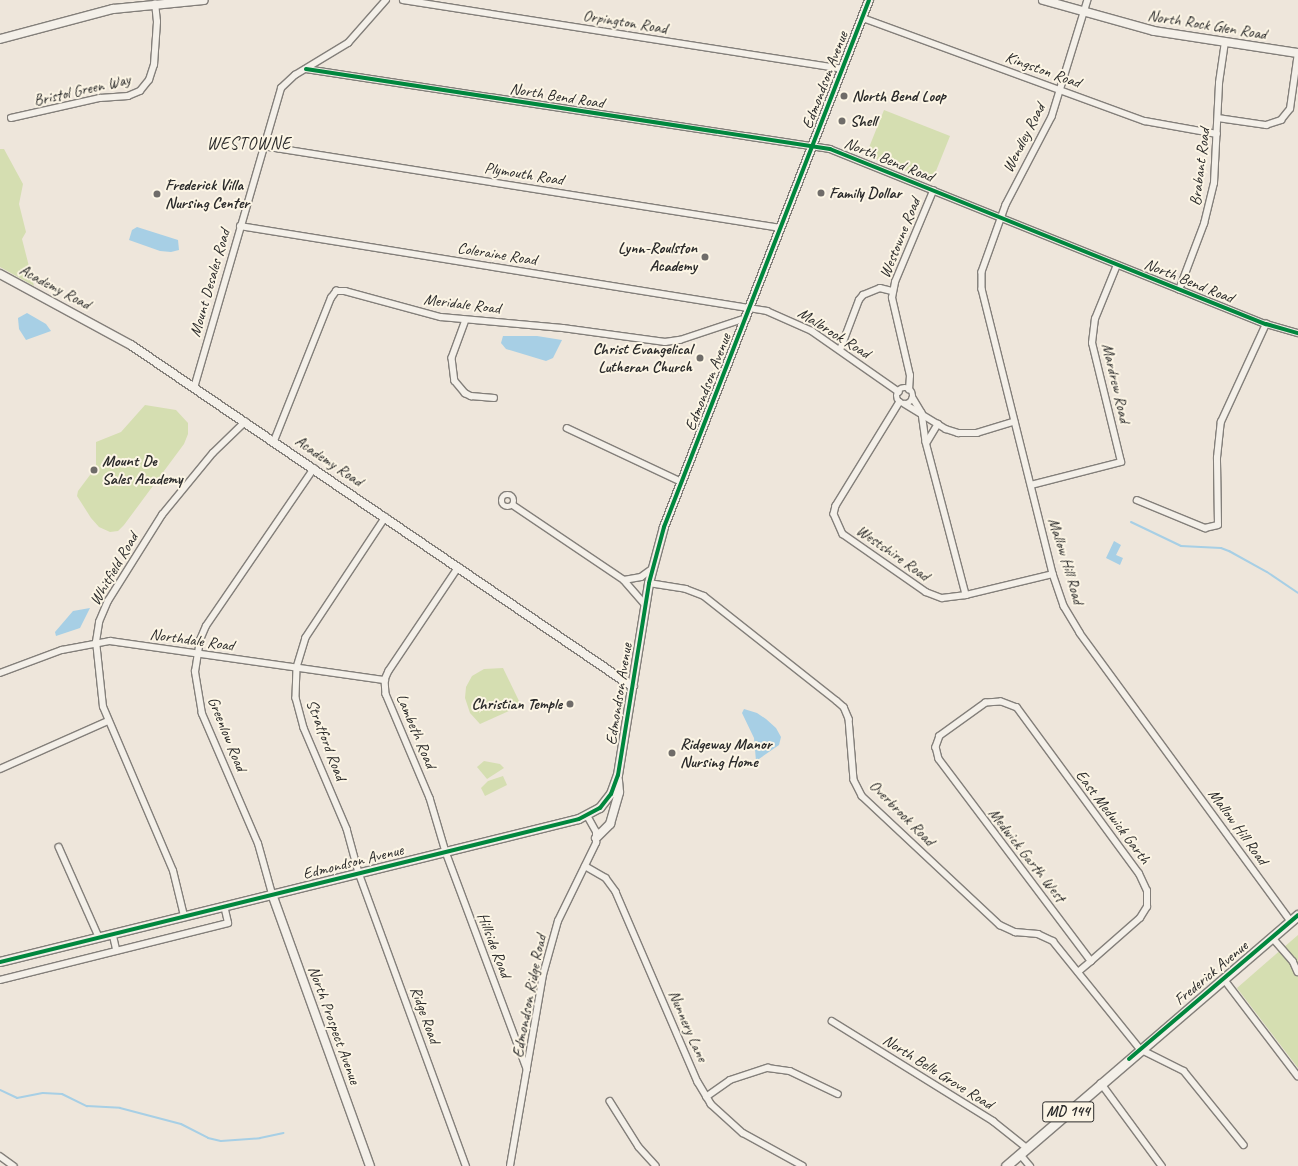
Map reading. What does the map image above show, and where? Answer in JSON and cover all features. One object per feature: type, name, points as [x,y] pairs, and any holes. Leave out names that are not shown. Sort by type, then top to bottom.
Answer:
[{"type":"main road","points":[[0,39],[93,14],[155,4],[204,0]]},
{"type":"main road","name":"Edmondson Avenue","points":[[0,962],[587,816],[605,802],[618,775],[649,583],[664,527],[870,0]]},
{"type":"main road","name":"North Rock Glen Road","points":[[1043,0],[1084,13],[1154,31],[1298,53]]},
{"type":"main road","name":"Academy Road","points":[[0,274],[99,326],[314,468],[633,687]]},
{"type":"main road","points":[[596,838],[610,824],[614,813],[619,792],[618,775]]},
{"type":"main road","name":"North Prospect Avenue","points":[[272,894],[370,1166]]},
{"type":"main road","name":"Frederick Avenue","points":[[1140,1049],[1224,979],[1298,914]]},
{"type":"main road","name":"MD 144","points":[[1006,1166],[1140,1049]]},
{"type":"street","name":"Mount Desales Road","points":[[194,388],[280,88],[306,69],[348,43],[386,0]]},
{"type":"street","name":"Orpington Road","points":[[403,0],[842,69]]},
{"type":"street","name":"Wendley Road","points":[[1001,218],[1015,186],[1047,130],[1088,0]]},
{"type":"street","name":"Bristol Green Way","points":[[11,118],[100,98],[128,96],[140,91],[149,80],[154,65],[157,32],[155,4]]},
{"type":"street","name":"Kingston Road","points":[[863,18],[1145,121],[1218,134]]},
{"type":"street","name":"Brabant Road","points":[[1179,290],[1210,205],[1216,164],[1219,83],[1225,42]]},
{"type":"street","points":[[1218,118],[1266,125],[1281,120],[1290,108],[1298,53]]},
{"type":"street","name":"North Bend Road","points":[[306,69],[830,149],[1179,290],[1266,324],[1298,333]]},
{"type":"street","name":"Plymouth Road","points":[[263,146],[781,228]]},
{"type":"street","name":"Westowne Road","points":[[909,390],[910,376],[893,306],[892,291],[934,191]]},
{"type":"street","name":"Mallow Hill Road","points":[[1001,218],[981,280],[1014,422],[1053,574],[1064,606],[1080,633],[1291,921]]},
{"type":"street","name":"Coleraine Road","points":[[240,226],[750,306]]},
{"type":"street","name":"Mardrew Road","points":[[1031,485],[1121,462],[1092,343],[1095,319],[1116,264]]},
{"type":"street","points":[[840,350],[863,295],[880,288],[892,291]]},
{"type":"street","name":"Meridale Road","points":[[274,441],[331,298],[336,291],[345,291],[429,315],[466,320],[563,328],[665,342],[680,340],[746,318]]},
{"type":"street","name":"Malbrook Road","points":[[750,306],[767,311],[796,323],[840,350],[899,392]]},
{"type":"street","points":[[466,320],[452,358],[455,380],[465,393],[471,396],[494,398]]},
{"type":"street","points":[[1137,500],[1200,526],[1211,528],[1218,525],[1218,458],[1221,422],[1266,324]]},
{"type":"street","points":[[966,595],[926,442],[922,413],[909,390],[903,389],[899,392],[903,403],[922,413],[938,424],[967,434],[1014,422]]},
{"type":"street","points":[[903,403],[913,398]]},
{"type":"street","name":"Westshire Road","points":[[903,403],[836,506],[834,514],[839,528],[848,538],[934,596],[952,598],[1053,574]]},
{"type":"street","name":"Whitfield Road","points":[[184,916],[173,871],[108,721],[100,687],[96,642],[99,622],[108,601],[162,515],[213,453],[245,422]]},
{"type":"street","points":[[926,442],[938,424]]},
{"type":"street","points":[[567,428],[682,482]]},
{"type":"street","name":"Greenlow Road","points":[[272,894],[258,844],[202,714],[196,688],[197,654],[203,633],[216,610],[314,468]]},
{"type":"street","points":[[513,505],[624,580],[646,605]]},
{"type":"street","name":"Stratford Road","points":[[359,873],[347,829],[299,713],[296,698],[297,668],[312,626],[386,517]]},
{"type":"street","name":"Lambeth Road","points":[[446,852],[430,798],[389,705],[385,680],[396,659],[459,567]]},
{"type":"street","points":[[624,580],[641,577],[652,570]]},
{"type":"street","name":"Overbrook Road","points":[[649,583],[686,589],[704,596],[844,707],[849,719],[854,780],[862,796],[1000,924],[1015,932],[1046,937],[1059,948],[1140,1049]]},
{"type":"street","name":"Northdale Road","points":[[0,673],[62,650],[96,642],[110,641],[385,680]]},
{"type":"street","name":"Medwick Garth West","points":[[1017,708],[1001,702],[986,703],[947,729],[940,736],[936,747],[942,766],[1091,961]]},
{"type":"street","name":"East Medwick Garth","points":[[1017,708],[1139,874],[1147,891],[1147,907],[1140,918],[1091,961]]},
{"type":"street","points":[[0,769],[108,721]]},
{"type":"street","points":[[587,816],[596,838]]},
{"type":"street","name":"Edmondson Ridge Road","points":[[510,1166],[543,975],[558,921],[569,893],[585,866],[596,838]]},
{"type":"street","points":[[59,846],[99,937]]},
{"type":"street","name":"Hillside Road","points":[[446,852],[527,1069]]},
{"type":"street","name":"Nunnery Lane","points":[[585,866],[606,878],[616,892],[706,1097],[720,1113],[744,1133],[803,1166]]},
{"type":"street","name":"Ridge Road","points":[[359,873],[466,1166]]},
{"type":"street","points":[[0,980],[228,923],[224,906]]},
{"type":"street","points":[[113,934],[117,951]]},
{"type":"street","points":[[1272,937],[1296,963],[1298,972]]},
{"type":"street","points":[[1078,972],[1091,961]]},
{"type":"street","points":[[1224,979],[1298,1076]]},
{"type":"street","name":"North Belle Grove Road","points":[[832,1021],[993,1122],[1023,1151],[1030,1166]]},
{"type":"street","points":[[1140,1049],[1184,1071],[1244,1145]]},
{"type":"street","points":[[706,1097],[730,1080],[768,1068],[790,1071],[838,1094]]},
{"type":"street","points":[[1101,1083],[1162,1166]]},
{"type":"street","points":[[610,1101],[639,1147],[656,1166]]},
{"type":"street","points":[[0,1156],[14,1166]]},
{"type":"green space","points":[[884,110],[950,136],[932,181],[866,155]]},
{"type":"green space","points":[[0,149],[4,149],[23,184],[19,204],[26,232],[22,239],[34,286],[0,267]]},
{"type":"green space","points":[[145,405],[176,410],[188,423],[188,434],[184,444],[124,525],[118,531],[110,532],[99,527],[91,518],[77,496],[78,491],[96,467],[96,442],[121,432]]},
{"type":"green space","points":[[503,668],[519,701],[518,707],[480,724],[470,713],[465,698],[466,687],[472,676],[484,669]]},
{"type":"green space","points":[[484,761],[500,764],[504,768],[487,779],[477,767]]},
{"type":"green space","points":[[503,776],[507,785],[485,796],[481,788],[488,781]]},
{"type":"green space","points":[[1298,935],[1298,1068],[1237,988]]},
{"type":"water","points":[[137,227],[178,240],[179,250],[171,252],[160,251],[129,240],[132,230]]},
{"type":"water","points":[[27,313],[46,324],[51,331],[26,340],[19,329],[18,318]]},
{"type":"water","points":[[503,336],[537,336],[562,340],[553,358],[546,361],[506,349],[501,343]]},
{"type":"water","points":[[1114,541],[1121,545],[1116,555],[1123,558],[1120,565],[1106,558]]},
{"type":"water","points":[[90,608],[80,628],[56,636],[55,632],[73,611]]},
{"type":"water","points":[[744,709],[757,713],[766,719],[776,728],[781,737],[779,745],[756,761],[754,738],[742,713]]},
{"type":"waterway","points":[[1131,522],[1181,546],[1221,548],[1229,551],[1267,572],[1298,593]]},
{"type":"waterway","points":[[0,1090],[17,1098],[43,1093],[62,1094],[87,1106],[120,1108],[181,1124],[208,1138],[221,1141],[260,1138],[283,1133]]},
{"type":"cycle path","points":[[0,962],[579,819],[600,808],[611,794],[618,775],[649,583],[664,527],[869,0]]},
{"type":"cycle path","points":[[306,69],[830,149],[1266,324],[1298,333]]},
{"type":"cycle path","points":[[1129,1059],[1298,915]]},
{"type":"place","name":"North Bend Loop","points":[[844,96]]},
{"type":"place","name":"Shell","points":[[842,121]]},
{"type":"place","name":"Family Dollar","points":[[821,193]]},
{"type":"place","name":"Frederick Villa Nursing Center","points":[[157,194]]},
{"type":"place","name":"Lynn-Roulston Academy","points":[[705,257]]},
{"type":"place","name":"Christ Evangelical Lutheran Church","points":[[700,358]]},
{"type":"place","name":"Mount De Sales Academy","points":[[94,470]]},
{"type":"place","name":"Christian Temple","points":[[570,704]]},
{"type":"place","name":"Ridgeway Manor Nursing Home","points":[[672,753]]},
{"type":"district","name":"WESTOWNE","points":[[249,144]]}]
